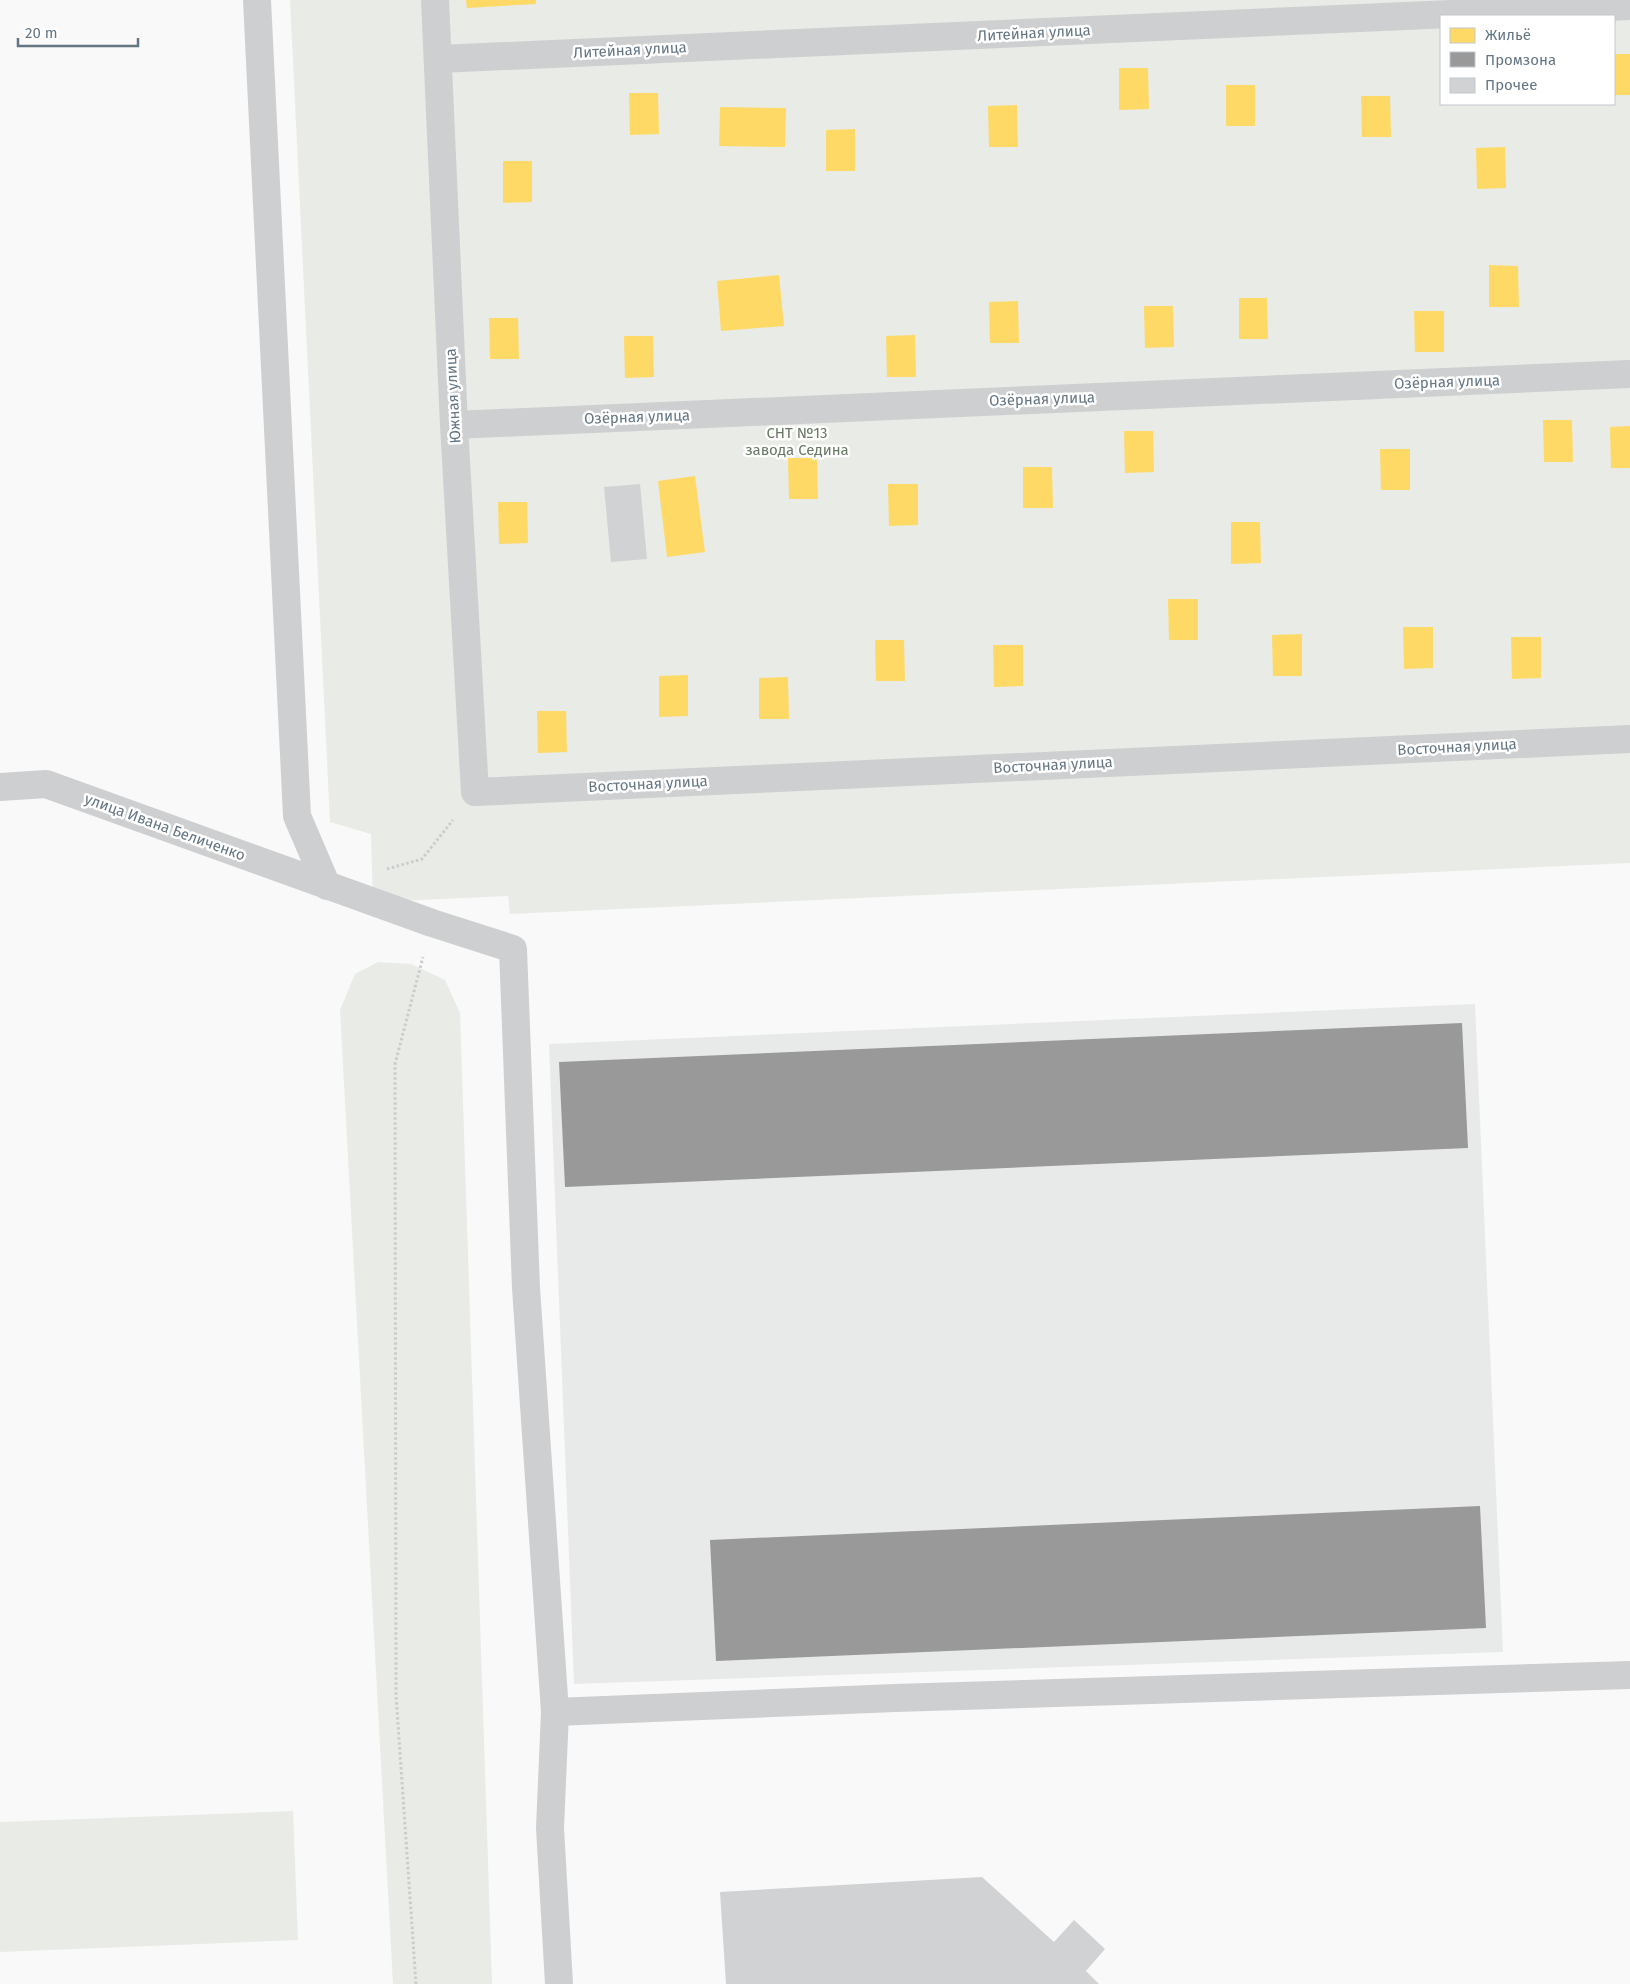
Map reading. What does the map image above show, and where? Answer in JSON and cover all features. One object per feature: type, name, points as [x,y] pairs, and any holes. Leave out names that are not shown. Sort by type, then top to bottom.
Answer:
[{"type":"street","points":[[257,0],[297,816],[327,886]]},
{"type":"street","name":"Южная улица","points":[[435,0],[454,425],[475,792]]},
{"type":"street","name":"Литейная улица","points":[[439,59],[1630,6]]},
{"type":"street","name":"Озёрная улица","points":[[454,425],[1630,374]]},
{"type":"street","name":"Восточная улица","points":[[475,792],[1630,739]]},
{"type":"street","name":"улица Ивана Беличенко","points":[[0,787],[46,784],[432,923],[513,948],[526,1288],[555,1712]]},
{"type":"street","points":[[559,1984],[550,1828],[555,1712],[905,1698],[1630,1675]]},
{"type":"path","points":[[384,870],[422,859],[475,792]]},
{"type":"path","points":[[416,1984],[396,1695],[395,1064],[432,923]]},
{"type":"shaded area","points":[[1475,1004],[1503,1652],[574,1684],[549,1044]]},
{"type":"green space","name":"СНТ №13 завода Седина","points":[[290,0],[1630,0],[1630,863],[510,914],[508,896],[373,902],[371,834],[330,822]]},
{"type":"green space","points":[[378,962],[411,964],[445,980],[460,1013],[492,1984],[393,1984],[340,1010],[355,974]]},
{"type":"green space","points":[[293,1811],[298,1940],[0,1952],[0,1822]]},
{"type":"building: Жильё","points":[[466,0],[536,0],[536,4],[467,8]]},
{"type":"building: Жильё","points":[[1615,54],[1630,54],[1630,95],[1615,95]]},
{"type":"building: Жильё","points":[[1119,68],[1148,68],[1149,109],[1119,110]]},
{"type":"building: Жильё","points":[[1226,85],[1255,85],[1255,126],[1226,126]]},
{"type":"building: Жильё","points":[[629,93],[658,93],[659,134],[630,135]]},
{"type":"building: Жильё","points":[[1361,96],[1390,96],[1391,137],[1362,137]]},
{"type":"building: Жильё","points":[[1017,105],[1018,147],[989,147],[988,106]]},
{"type":"building: Жильё","points":[[720,107],[786,108],[785,147],[719,146]]},
{"type":"building: Жильё","points":[[855,129],[855,171],[826,171],[826,130]]},
{"type":"building: Жильё","points":[[1505,147],[1506,188],[1477,189],[1476,148]]},
{"type":"building: Жильё","points":[[503,161],[532,161],[532,202],[503,203]]},
{"type":"building: Жильё","points":[[1489,265],[1518,266],[1519,307],[1489,307]]},
{"type":"building: Жильё","points":[[779,275],[784,326],[721,331],[717,281]]},
{"type":"building: Жильё","points":[[1239,298],[1267,298],[1268,339],[1239,339]]},
{"type":"building: Жильё","points":[[1018,301],[1019,343],[990,343],[989,302]]},
{"type":"building: Жильё","points":[[1144,306],[1173,306],[1174,347],[1145,348]]},
{"type":"building: Жильё","points":[[1414,311],[1444,311],[1444,352],[1415,352]]},
{"type":"building: Жильё","points":[[489,318],[518,318],[519,359],[490,359]]},
{"type":"building: Жильё","points":[[915,335],[916,377],[887,377],[886,336]]},
{"type":"building: Жильё","points":[[624,336],[653,336],[654,377],[625,378]]},
{"type":"building: Жильё","points":[[1543,420],[1572,420],[1573,462],[1544,462]]},
{"type":"building: Жильё","points":[[1630,426],[1630,468],[1611,468],[1610,427]]},
{"type":"building: Жильё","points":[[1124,431],[1153,431],[1154,472],[1125,473]]},
{"type":"building: Жильё","points":[[1380,449],[1410,449],[1410,490],[1381,490]]},
{"type":"building: Жильё","points":[[788,458],[817,458],[818,499],[789,499]]},
{"type":"building: Жильё","points":[[1023,467],[1052,467],[1053,508],[1023,508]]},
{"type":"building: Жильё","points":[[695,476],[705,552],[667,557],[658,481]]},
{"type":"building: Жильё","points":[[888,484],[918,484],[918,525],[889,526]]},
{"type":"building: Жильё","points":[[498,502],[527,502],[528,543],[499,544]]},
{"type":"building: Жильё","points":[[1231,522],[1260,522],[1261,563],[1231,564]]},
{"type":"building: Жильё","points":[[1168,599],[1198,599],[1198,640],[1169,640]]},
{"type":"building: Жильё","points":[[1403,627],[1433,627],[1433,668],[1404,669]]},
{"type":"building: Жильё","points":[[1302,634],[1302,676],[1273,676],[1272,635]]},
{"type":"building: Жильё","points":[[1511,637],[1541,637],[1541,678],[1512,679]]},
{"type":"building: Жильё","points":[[875,640],[904,640],[905,681],[876,681]]},
{"type":"building: Жильё","points":[[993,645],[1023,645],[1023,686],[994,687]]},
{"type":"building: Жильё","points":[[688,675],[688,716],[659,717],[659,676]]},
{"type":"building: Жильё","points":[[788,677],[789,719],[759,719],[759,678]]},
{"type":"building: Жильё","points":[[537,711],[566,711],[567,752],[538,753]]},
{"type":"building: Промзона","points":[[1462,1023],[1468,1148],[565,1187],[559,1062]]},
{"type":"building: Промзона","points":[[1480,1506],[1486,1628],[716,1661],[710,1540]]},
{"type":"building: Прочее","points":[[640,484],[647,559],[611,562],[604,487]]},
{"type":"building: Прочее","points":[[982,1877],[1054,1942],[1074,1920],[1105,1949],[1086,1971],[1099,1984],[726,1984],[720,1892]]}]
